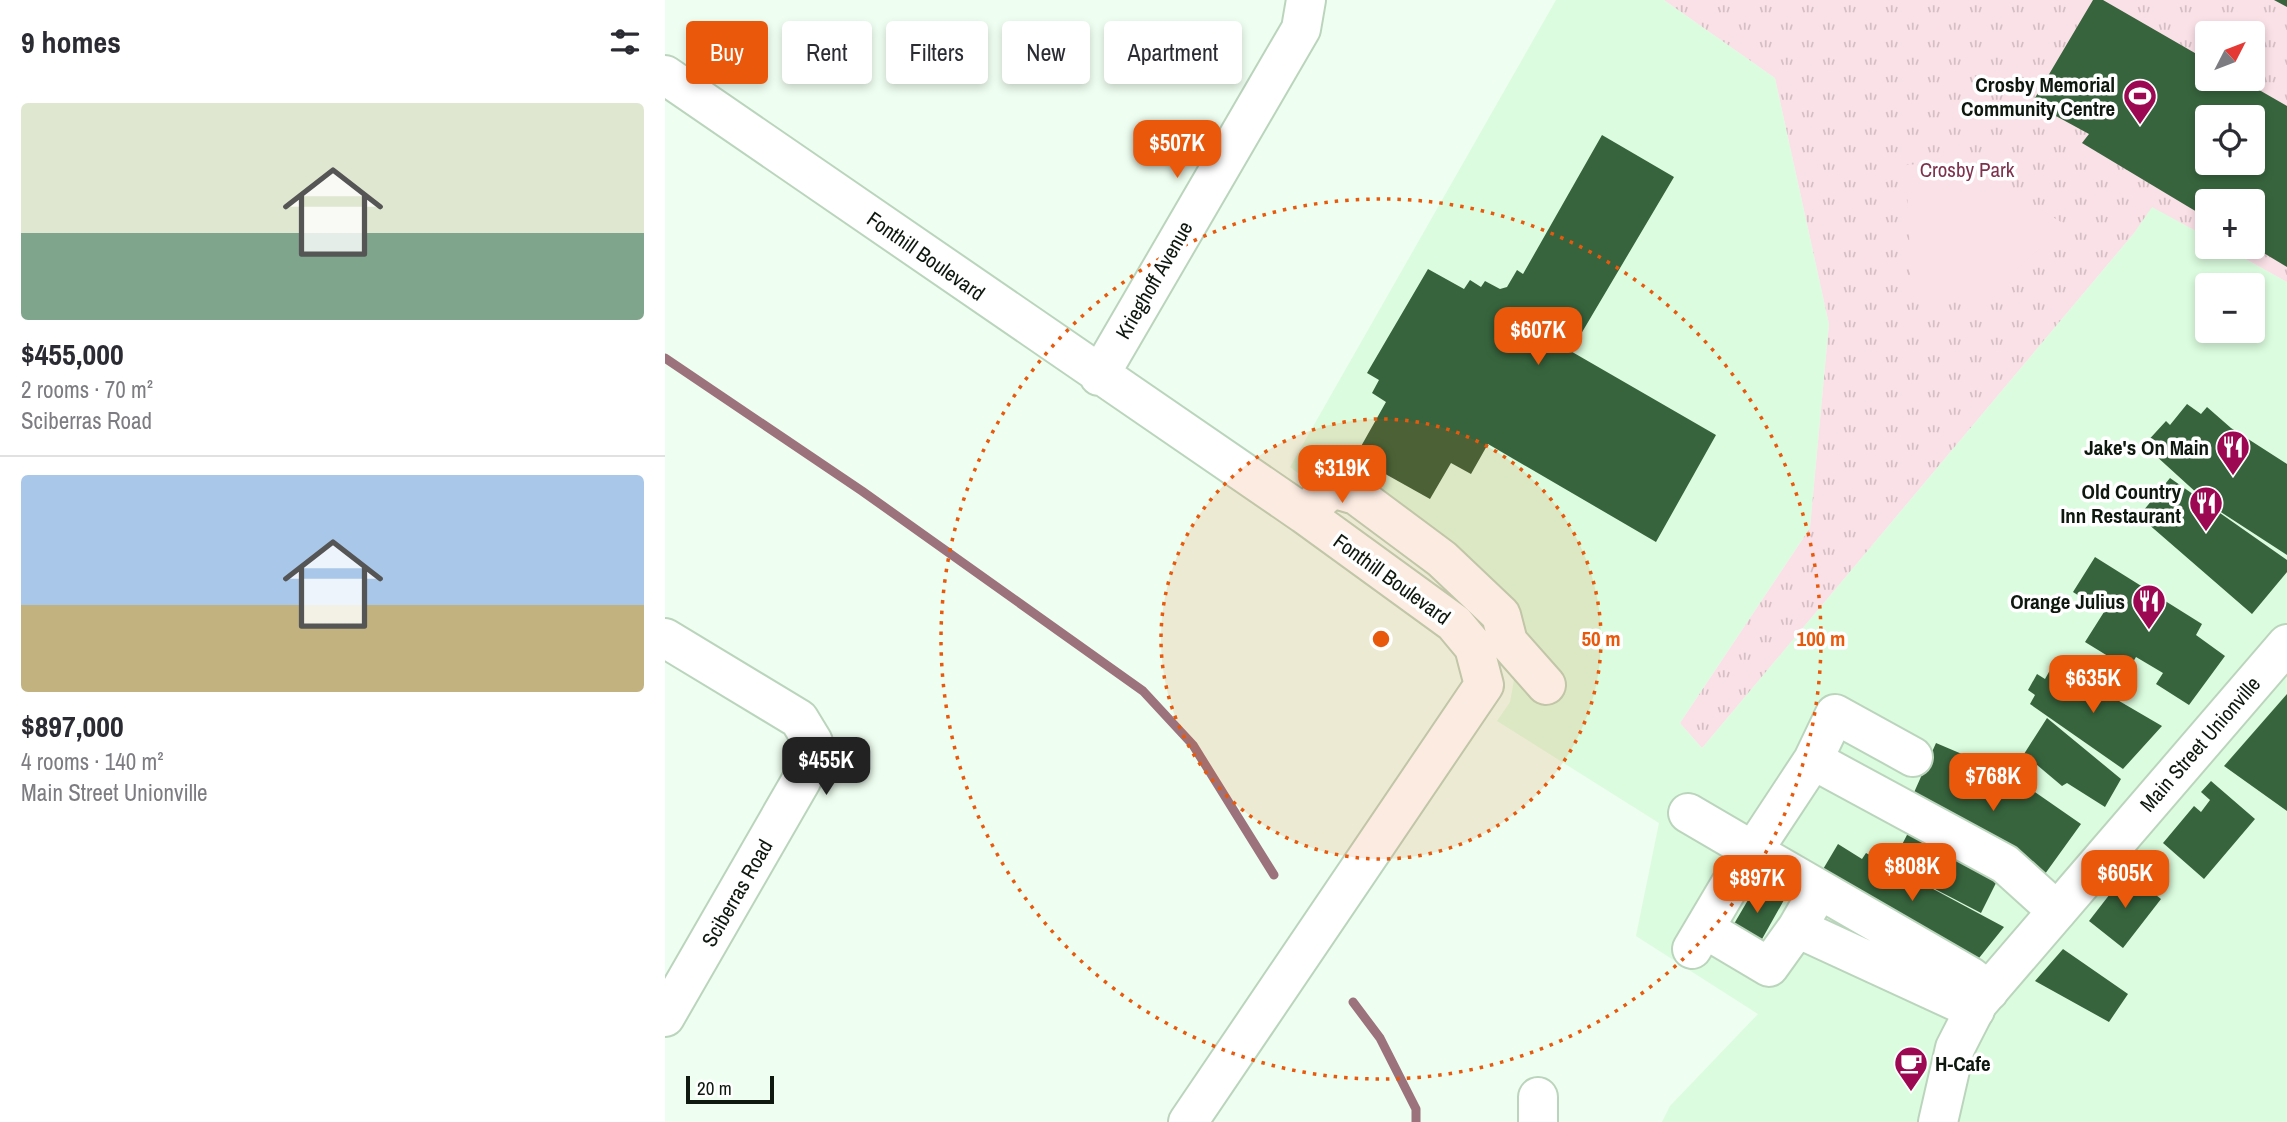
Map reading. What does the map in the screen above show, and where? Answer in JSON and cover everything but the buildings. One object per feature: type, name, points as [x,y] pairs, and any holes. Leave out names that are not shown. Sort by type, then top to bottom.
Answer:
[{"type":"street","name":"Krieghoff Avenue","points":[[1099,376],[1301,29],[1306,0]]},
{"type":"street","name":"Fonthill Boulevard","points":[[665,75],[1099,376],[1304,514],[1454,624],[1475,647],[1484,685],[1188,1122]]},
{"type":"street","points":[[1304,514],[1332,488],[1356,495],[1443,559],[1501,615],[1508,642],[1546,685]]},
{"type":"street","name":"Sciberras Road","points":[[665,638],[799,719],[813,742],[812,754],[801,781],[665,1017]]},
{"type":"street","name":"Main Street Unionville","points":[[1938,1122],[1955,1048],[1982,1000],[2287,644]]},
{"type":"street","points":[[1819,890],[1797,928],[1769,967],[1699,939],[1740,868],[1813,760],[1835,714],[1913,757]]},
{"type":"street","points":[[1813,760],[2005,864],[2057,911]]},
{"type":"street","points":[[1688,813],[1971,977],[1982,1000]]},
{"type":"street","points":[[1797,928],[1982,1000]]},
{"type":"shaded area","points":[[1556,0],[1664,0],[1775,78],[1829,324],[1810,528],[1680,723],[1702,748],[2134,233],[2152,206],[2195,230],[2195,259],[2246,259],[2287,282],[2287,1122],[1662,1122],[1670,1106],[1758,1014],[1636,936],[1659,823],[1497,721],[1510,702],[1517,663],[1499,631],[1290,467]]},
{"type":"green space","name":"Crosby Park","points":[[1664,0],[2287,0],[2287,282],[2246,259],[2265,259],[2265,189],[2195,189],[2195,230],[2152,207],[2134,233],[1702,748],[1680,723],[1810,528],[1829,324],[1775,78]]},
{"type":"green space","points":[[1960,161],[2066,225],[1980,302],[1912,302],[1906,165]]},
{"type":"waterway","points":[[665,358],[862,491],[1143,691],[1193,745],[1274,875]]},
{"type":"waterway","points":[[1353,1002],[1380,1038],[1416,1109],[1416,1122]]},
{"type":"place","name":"Crosby Memorial Community Centre","points":[[2140,126]]},
{"type":"place","name":"Jake's On Main","points":[[2233,477]]},
{"type":"place","name":"Old Country Inn Restaurant","points":[[2206,533]]},
{"type":"place","name":"Orange Julius","points":[[2149,631]]},
{"type":"place","name":"H-Cafe","points":[[1911,1093]]}]
